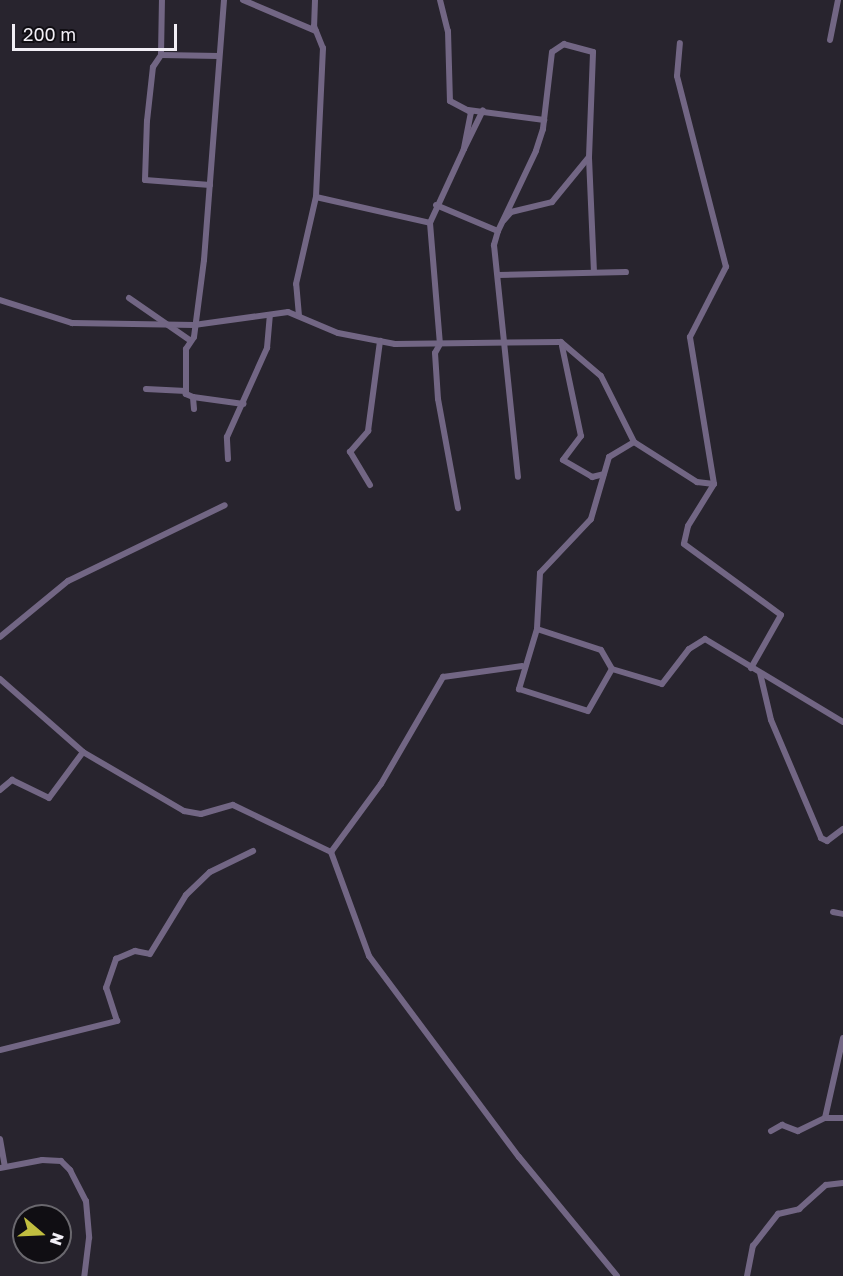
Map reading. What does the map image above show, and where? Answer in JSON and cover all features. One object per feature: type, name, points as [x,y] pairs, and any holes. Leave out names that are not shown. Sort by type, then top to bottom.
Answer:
[{"type":"street","points":[[162,0],[161,55],[151,87],[145,180],[210,185]]},
{"type":"street","points":[[186,391],[186,350],[191,341],[194,325],[210,185],[224,0]]},
{"type":"street","points":[[243,0],[316,31]]},
{"type":"street","points":[[299,316],[296,284],[316,196],[323,48],[316,31],[315,0]]},
{"type":"street","points":[[440,0],[448,31],[450,101],[468,110],[483,110],[544,120]]},
{"type":"street","points":[[830,40],[838,0]]},
{"type":"street","points":[[680,43],[677,76],[726,267],[690,337],[714,484],[688,526],[684,544],[781,615],[751,668]]},
{"type":"street","points":[[518,477],[494,245],[544,120],[552,52],[564,44],[593,52],[589,157],[594,272]]},
{"type":"street","points":[[161,55],[219,56]]},
{"type":"street","points":[[464,149],[468,110]]},
{"type":"street","points":[[458,508],[438,399],[435,353],[440,344],[429,223],[483,110]]},
{"type":"street","points":[[504,220],[511,212],[552,202],[589,157]]},
{"type":"street","points":[[316,196],[429,223]]},
{"type":"street","points":[[436,205],[498,231]]},
{"type":"street","points":[[498,275],[626,272]]},
{"type":"street","points":[[129,298],[162,324],[191,341]]},
{"type":"street","points":[[0,300],[72,323],[194,325],[270,315],[299,316],[338,333],[380,341],[440,344],[503,340],[561,342],[601,376],[634,442],[697,482],[714,484]]},
{"type":"street","points":[[228,459],[227,437],[244,404],[267,348],[270,315]]},
{"type":"street","points":[[370,484],[351,452],[368,431],[380,341]]},
{"type":"street","points":[[561,342],[581,436],[563,460],[592,477],[604,474]]},
{"type":"street","points":[[146,389],[186,391],[193,397],[244,404]]},
{"type":"street","points":[[193,397],[194,408]]},
{"type":"street","points":[[612,669],[591,709],[580,712],[524,693],[519,689],[522,666],[537,629],[540,573],[591,519],[604,474],[615,451],[634,442]]},
{"type":"street","points":[[0,637],[68,581],[225,505]]},
{"type":"street","points":[[537,629],[601,650],[612,669],[662,684],[689,649],[705,639],[843,722]]},
{"type":"street","points":[[330,852],[381,784],[443,677],[522,666]]},
{"type":"street","points":[[760,673],[771,720],[821,838],[827,841],[843,829]]},
{"type":"street","points":[[0,679],[83,752],[184,811],[201,814],[232,804],[330,852],[369,956],[519,1157],[617,1276]]},
{"type":"street","points":[[0,790],[12,780],[50,798],[83,752]]},
{"type":"street","points":[[0,1050],[117,1021],[106,988],[116,959],[135,951],[150,954],[186,895],[210,872],[253,851]]},
{"type":"street","points":[[833,912],[843,914]]},
{"type":"street","points":[[825,1118],[843,1038]]},
{"type":"street","points":[[771,1131],[782,1125],[798,1131],[825,1118],[843,1118]]},
{"type":"street","points":[[0,1139],[3,1167],[42,1160],[61,1161],[69,1170],[86,1201],[89,1238],[84,1276]]},
{"type":"street","points":[[747,1276],[753,1246],[778,1214],[799,1209],[826,1185],[843,1183]]}]
